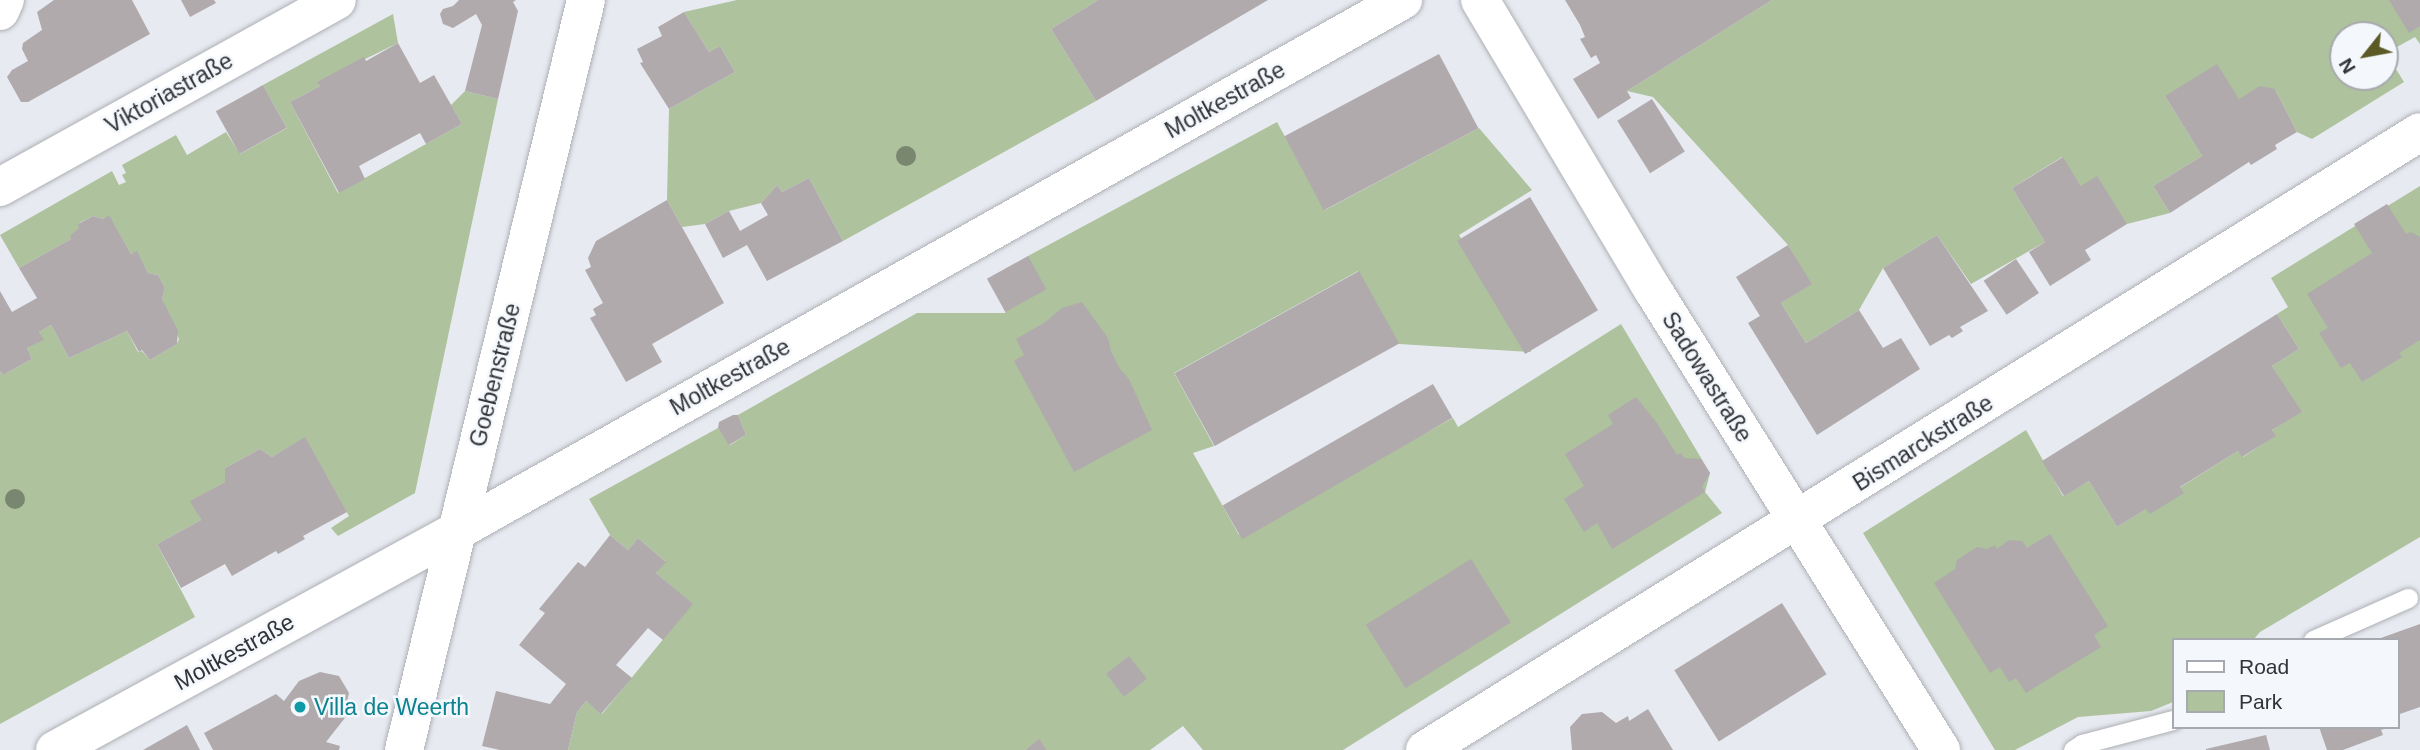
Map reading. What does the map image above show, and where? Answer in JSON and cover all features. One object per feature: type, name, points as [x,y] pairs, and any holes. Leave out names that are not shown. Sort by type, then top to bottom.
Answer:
[{"type":"street","points":[[0,11],[5,0]]},
{"type":"street","name":"Viktoriastraße","points":[[0,187],[337,0]]},
{"type":"street","name":"Goebenstraße","points":[[404,750],[586,0]]},
{"type":"street","name":"Moltkestraße","points":[[55,750],[457,531],[1403,0]]},
{"type":"street","name":"Sadowastraße","points":[[1480,0],[1653,290],[1941,750]]},
{"type":"street","name":"Bismarckstraße","points":[[1425,750],[2420,132]]},
{"type":"lane","points":[[2317,638],[2408,598]]},
{"type":"lane","points":[[2073,750],[2082,744],[2172,720]]},
{"type":"green space","points":[[737,0],[1098,0],[1051,29],[1096,101],[843,241],[809,178],[782,192],[777,185],[761,203],[729,211],[705,224],[682,227],[667,200],[669,109],[735,72],[720,46],[709,52],[684,12]]},
{"type":"green space","points":[[1772,0],[2420,0],[2420,44],[2415,37],[2399,46],[2399,21],[2329,21],[2329,91],[2389,91],[2312,139],[2297,132],[2275,89],[2239,99],[2165,96],[2202,156],[2153,186],[2170,213],[2127,224],[2081,186],[2062,157],[2012,188],[2045,242],[1971,284],[1937,235],[1883,268],[1859,310],[1806,343],[1781,303],[1811,284],[1788,245],[1653,97],[1627,91]]},
{"type":"green space","points":[[393,14],[398,43],[318,82],[320,86],[290,102],[338,193],[462,124],[451,105],[465,91],[498,99],[415,493],[338,536],[331,528],[349,516],[305,438],[272,457],[260,449],[225,468],[225,482],[191,501],[201,520],[157,544],[195,617],[0,724],[0,371],[3,375],[32,359],[27,348],[43,340],[39,332],[51,325],[69,358],[127,331],[138,352],[142,351],[150,360],[177,344],[179,339],[162,299],[165,288],[158,275],[148,273],[137,252],[131,254],[109,216],[103,219],[93,216],[79,223],[79,228],[71,239],[19,268],[0,235],[112,171],[119,185],[126,182],[122,175],[126,173],[122,165],[176,135],[187,155],[226,132],[240,154],[287,128],[263,85]]},
{"type":"green space","points":[[1277,122],[1325,210],[1479,128],[1532,190],[1459,235],[1531,352],[1399,344],[1358,271],[1174,373],[1214,446],[1193,453],[1239,535],[1453,418],[1458,427],[1621,324],[1710,473],[1705,492],[1722,513],[1343,750],[1203,750],[1183,726],[1150,750],[1047,750],[1039,740],[1025,750],[568,750],[577,712],[586,701],[602,714],[692,604],[656,573],[665,561],[638,538],[628,550],[610,535],[589,499],[718,428],[730,445],[746,435],[738,415],[917,313],[1005,313],[1028,256]]},
{"type":"green space","points":[[2420,186],[2420,537],[2260,632],[2255,638],[2172,638],[2172,702],[2151,711],[2078,717],[2015,750],[1995,750],[1863,533],[2026,430],[2063,496],[2089,481],[2117,527],[2238,451],[2243,457],[2275,436],[2272,430],[2301,412],[2272,366],[2299,349],[2277,314],[2288,307],[2271,278]]},
{"type":"building","points":[[54,0],[132,0],[150,34],[28,102],[21,102],[7,77],[12,70],[28,61],[22,49],[23,43],[42,30],[37,12]]},
{"type":"building","points":[[181,0],[214,0],[216,3],[190,17]]},
{"type":"building","points":[[459,0],[516,0],[513,2],[518,11],[498,99],[465,91],[482,25],[476,14],[453,28],[443,24],[440,14],[443,9],[453,6]]},
{"type":"building","points":[[1098,0],[1268,0],[1096,101],[1051,29]]},
{"type":"building","points":[[1565,0],[1772,0],[1627,91],[1631,98],[1598,119],[1573,79],[1600,63],[1596,55],[1591,58],[1580,39],[1585,37]]},
{"type":"building","points":[[2389,0],[2420,0],[2420,26],[2409,33]]},
{"type":"building","points":[[684,12],[709,52],[720,46],[735,72],[669,109],[640,63],[643,62],[637,49],[662,36],[658,27]]},
{"type":"building","points":[[398,43],[420,83],[434,75],[462,124],[426,144],[420,133],[359,166],[365,179],[339,193],[290,102],[320,86],[317,82],[364,57],[366,61]]},
{"type":"building","points":[[1439,54],[1478,128],[1324,210],[1284,136]]},
{"type":"building","points":[[2217,64],[2239,99],[2260,86],[2275,89],[2297,132],[2275,145],[2277,149],[2251,165],[2249,162],[2170,213],[2153,186],[2202,156],[2165,96]]},
{"type":"building","points":[[263,85],[287,128],[240,154],[216,111]]},
{"type":"building","points":[[1652,99],[1685,152],[1650,173],[1617,121]]},
{"type":"building","points":[[2063,157],[2081,186],[2097,176],[2127,224],[2085,250],[2091,260],[2050,286],[2029,252],[2045,242],[2012,188]]},
{"type":"building","points":[[809,178],[843,241],[767,281],[747,245],[723,258],[705,224],[729,211],[740,231],[768,215],[761,203],[777,185],[782,192]]},
{"type":"building","points":[[1530,197],[1598,310],[1525,354],[1457,241]]},
{"type":"building","points":[[667,200],[724,303],[652,344],[662,362],[626,382],[590,318],[596,315],[593,309],[603,303],[585,270],[591,267],[588,258],[596,241]]},
{"type":"building","points":[[2387,204],[2406,234],[2411,232],[2420,237],[2420,340],[2399,353],[2402,357],[2362,382],[2350,363],[2341,368],[2319,333],[2328,328],[2307,294],[2372,253],[2354,224]]},
{"type":"building","points":[[109,215],[131,254],[137,251],[148,273],[158,275],[165,288],[162,299],[178,331],[177,344],[150,360],[142,350],[139,352],[127,331],[69,358],[51,325],[39,332],[44,340],[27,348],[32,359],[3,375],[0,371],[0,291],[12,312],[37,298],[19,268],[71,239],[70,236],[79,228],[78,224],[93,216],[103,219]]},
{"type":"building","points":[[1937,235],[1988,311],[1960,327],[1963,331],[1952,338],[1949,335],[1930,346],[1883,268]]},
{"type":"building","points":[[1788,245],[1812,284],[1781,303],[1806,343],[1859,310],[1883,348],[1901,338],[1920,369],[1817,435],[1748,323],[1760,316],[1736,277]]},
{"type":"building","points":[[1028,256],[1046,289],[1005,312],[987,279]]},
{"type":"building","points":[[2016,259],[2039,293],[2007,315],[1984,281]]},
{"type":"building","points":[[1359,271],[1399,344],[1215,446],[1174,373]]},
{"type":"building","points":[[1082,302],[1108,338],[1111,351],[1120,369],[1129,379],[1152,430],[1074,472],[1014,361],[1024,355],[1016,339],[1044,323],[1062,308]]},
{"type":"building","points":[[2277,314],[2299,349],[2272,366],[2302,412],[2272,430],[2276,436],[2242,457],[2238,451],[2180,487],[2184,493],[2150,514],[2146,509],[2117,527],[2089,481],[2064,496],[2042,461]]},
{"type":"building","points":[[1433,384],[1452,418],[1242,539],[1223,506]]},
{"type":"building","points":[[1636,397],[1657,423],[1677,455],[1681,453],[1684,458],[1701,459],[1710,473],[1702,487],[1705,492],[1612,549],[1597,523],[1584,532],[1564,499],[1584,486],[1565,454],[1613,424],[1608,415]]},
{"type":"building","points":[[738,415],[746,435],[729,445],[718,428],[719,422]]},
{"type":"building","points":[[305,437],[347,512],[303,536],[305,539],[278,554],[276,551],[232,576],[225,564],[181,588],[157,544],[201,520],[190,501],[225,482],[225,468],[260,449],[272,457]]},
{"type":"building","points":[[2050,534],[2108,626],[2094,635],[2101,647],[2026,693],[2016,678],[2009,682],[2000,667],[1990,673],[1934,583],[1955,569],[1957,560],[1977,547],[1987,549],[1995,545],[1997,549],[2009,540],[2022,541],[2027,548]]},
{"type":"building","points":[[610,535],[628,550],[638,538],[666,562],[656,573],[693,604],[663,640],[648,628],[616,665],[632,678],[601,714],[586,701],[577,712],[568,750],[500,750],[482,746],[496,691],[550,704],[566,684],[519,645],[545,613],[539,609],[578,562],[585,567]]},
{"type":"building","points":[[1471,559],[1511,623],[1406,688],[1366,625]]},
{"type":"building","points":[[1782,603],[1827,674],[1719,742],[1674,670]]},
{"type":"building","points":[[2420,624],[2420,707],[2399,714],[2399,638],[2381,638]]},
{"type":"building","points":[[1129,656],[1147,679],[1124,697],[1106,674]]},
{"type":"building","name":"Villa de Weerth","points":[[320,672],[339,676],[349,693],[345,711],[348,714],[326,742],[340,746],[339,750],[213,750],[204,733],[276,694],[284,701],[299,681]]},
{"type":"building","points":[[1648,709],[1673,750],[1572,750],[1570,727],[1582,714],[1602,712],[1616,723],[1628,716],[1629,721]]},
{"type":"building","points":[[187,725],[200,750],[143,750]]},
{"type":"building","points":[[2320,729],[2384,729],[2381,730],[2383,735],[2343,750],[2327,750]]},
{"type":"building","points":[[2266,735],[2270,750],[2206,750],[2206,749]]},
{"type":"building","points":[[1039,739],[1047,750],[1025,750]]},
{"type":"place","name":"Villa de Weerth","points":[[300,707]]}]
